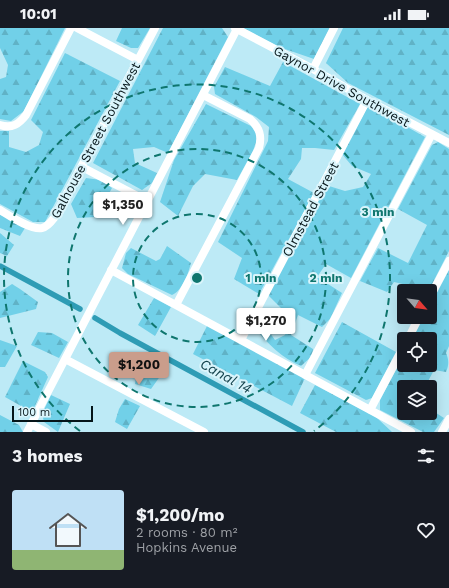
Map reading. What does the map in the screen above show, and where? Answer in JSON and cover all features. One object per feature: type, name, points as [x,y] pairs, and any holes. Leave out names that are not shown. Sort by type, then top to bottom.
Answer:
[{"type":"street","points":[[0,125],[13,126],[20,122],[26,115],[71,28]]},
{"type":"street","points":[[77,28],[138,60]]},
{"type":"street","name":"Galhouse Street Southwest","points":[[0,210],[34,228],[42,228],[49,224],[54,218],[82,167],[155,28]]},
{"type":"street","points":[[314,69],[334,28]]},
{"type":"street","points":[[27,432],[236,29]]},
{"type":"street","name":"Gaynor Drive Southwest","points":[[236,29],[314,69],[367,100],[449,143]]},
{"type":"street","points":[[176,305],[259,148],[261,140],[260,131],[256,124],[203,95]]},
{"type":"street","name":"Olmstead Street","points":[[241,340],[367,100]]},
{"type":"street","points":[[305,375],[432,134]]},
{"type":"street","points":[[82,167],[148,201]]},
{"type":"street","points":[[437,284],[449,261]]},
{"type":"street","points":[[111,270],[411,432]]},
{"type":"street","points":[[65,358],[204,432]]},
{"type":"street","points":[[370,410],[397,359]]},
{"type":"street","points":[[442,432],[449,419]]},
{"type":"street","points":[[31,424],[46,432]]},
{"type":"green space","points":[[0,28],[65,28],[24,111],[11,121],[0,119],[0,79],[6,77],[8,65],[0,48]]},
{"type":"green space","points":[[122,28],[150,28],[138,48],[131,48],[116,41]]},
{"type":"green space","points":[[163,28],[222,28],[228,37],[168,153],[154,147],[133,149],[135,163],[157,173],[152,183],[142,190],[93,163]]},
{"type":"green space","points":[[243,28],[330,28],[314,59],[279,47]]},
{"type":"green space","points":[[343,28],[449,28],[449,135],[348,83],[326,63]]},
{"type":"green space","points":[[65,53],[120,81],[45,222],[33,222],[0,204],[0,131],[9,131],[9,147],[26,152],[39,145],[43,132],[31,120]]},
{"type":"green space","points":[[283,62],[360,104],[334,150],[302,148],[301,159],[288,179],[314,193],[259,294],[234,279],[242,258],[218,242],[268,141],[269,127],[256,117],[215,94],[214,87],[225,67],[270,86]]},
{"type":"green space","points":[[206,104],[251,126],[258,136],[253,151],[237,180],[205,174],[193,186],[178,216],[160,202],[174,160]]},
{"type":"green space","points":[[370,106],[425,137],[351,278],[326,264],[317,277],[342,293],[330,319],[322,327],[298,315],[291,335],[313,349],[312,356],[301,366],[294,363],[276,350],[254,327],[260,319],[275,340],[285,335],[293,314],[281,308],[268,295],[321,195],[329,186],[345,191],[363,187],[371,174],[352,166],[342,154],[367,108]]},
{"type":"green space","points":[[438,142],[449,149],[449,251],[432,284],[403,284],[394,282],[387,292],[360,281],[378,248],[408,263],[427,225],[398,209],[432,145]]},
{"type":"green space","points":[[86,178],[101,180],[112,188],[96,217],[77,218],[71,204]]},
{"type":"green space","points":[[0,214],[25,228],[20,236],[0,228]]},
{"type":"green space","points":[[0,233],[14,245],[7,256],[0,253]]},
{"type":"green space","points":[[167,246],[191,263],[187,277],[182,286],[172,295],[128,274],[122,268],[126,253],[131,248],[156,261],[160,259]]},
{"type":"green space","points":[[449,270],[449,346],[446,353],[448,362],[446,372],[437,370],[437,332],[416,332],[420,324],[437,324],[437,293]]},
{"type":"green space","points":[[12,284],[38,302],[36,309],[0,318],[0,292]]},
{"type":"green space","points":[[154,298],[171,307],[155,336],[138,325]]},
{"type":"green space","points":[[342,322],[396,352],[372,398],[366,400],[315,373]]},
{"type":"green space","points":[[208,324],[305,378],[292,406],[193,354]]},
{"type":"green space","points":[[38,332],[52,333],[68,342],[59,358],[31,345]]},
{"type":"green space","points":[[0,340],[17,346],[5,367],[0,367]]},
{"type":"green space","points":[[147,357],[156,363],[161,375],[151,389],[135,384],[137,369]]},
{"type":"green space","points":[[23,361],[45,372],[48,377],[34,408],[30,411],[5,397]]},
{"type":"green space","points":[[397,368],[397,372],[433,372],[429,380],[397,380],[397,419],[380,410],[380,400]]},
{"type":"green space","points":[[315,385],[376,417],[392,432],[336,432],[300,413]]},
{"type":"green space","points":[[51,395],[70,404],[58,432],[44,422],[42,414]]},
{"type":"green space","points":[[125,399],[140,406],[127,429],[115,422],[119,409]]},
{"type":"green space","points":[[437,414],[444,418],[434,432],[423,432],[400,420],[437,420]]},
{"type":"green space","points":[[0,415],[19,425],[23,432],[0,432]]},
{"type":"waterway","name":"Canal 14","points":[[0,266],[80,309]]},
{"type":"waterway","name":"Canal 14","points":[[95,318],[303,432]]}]
